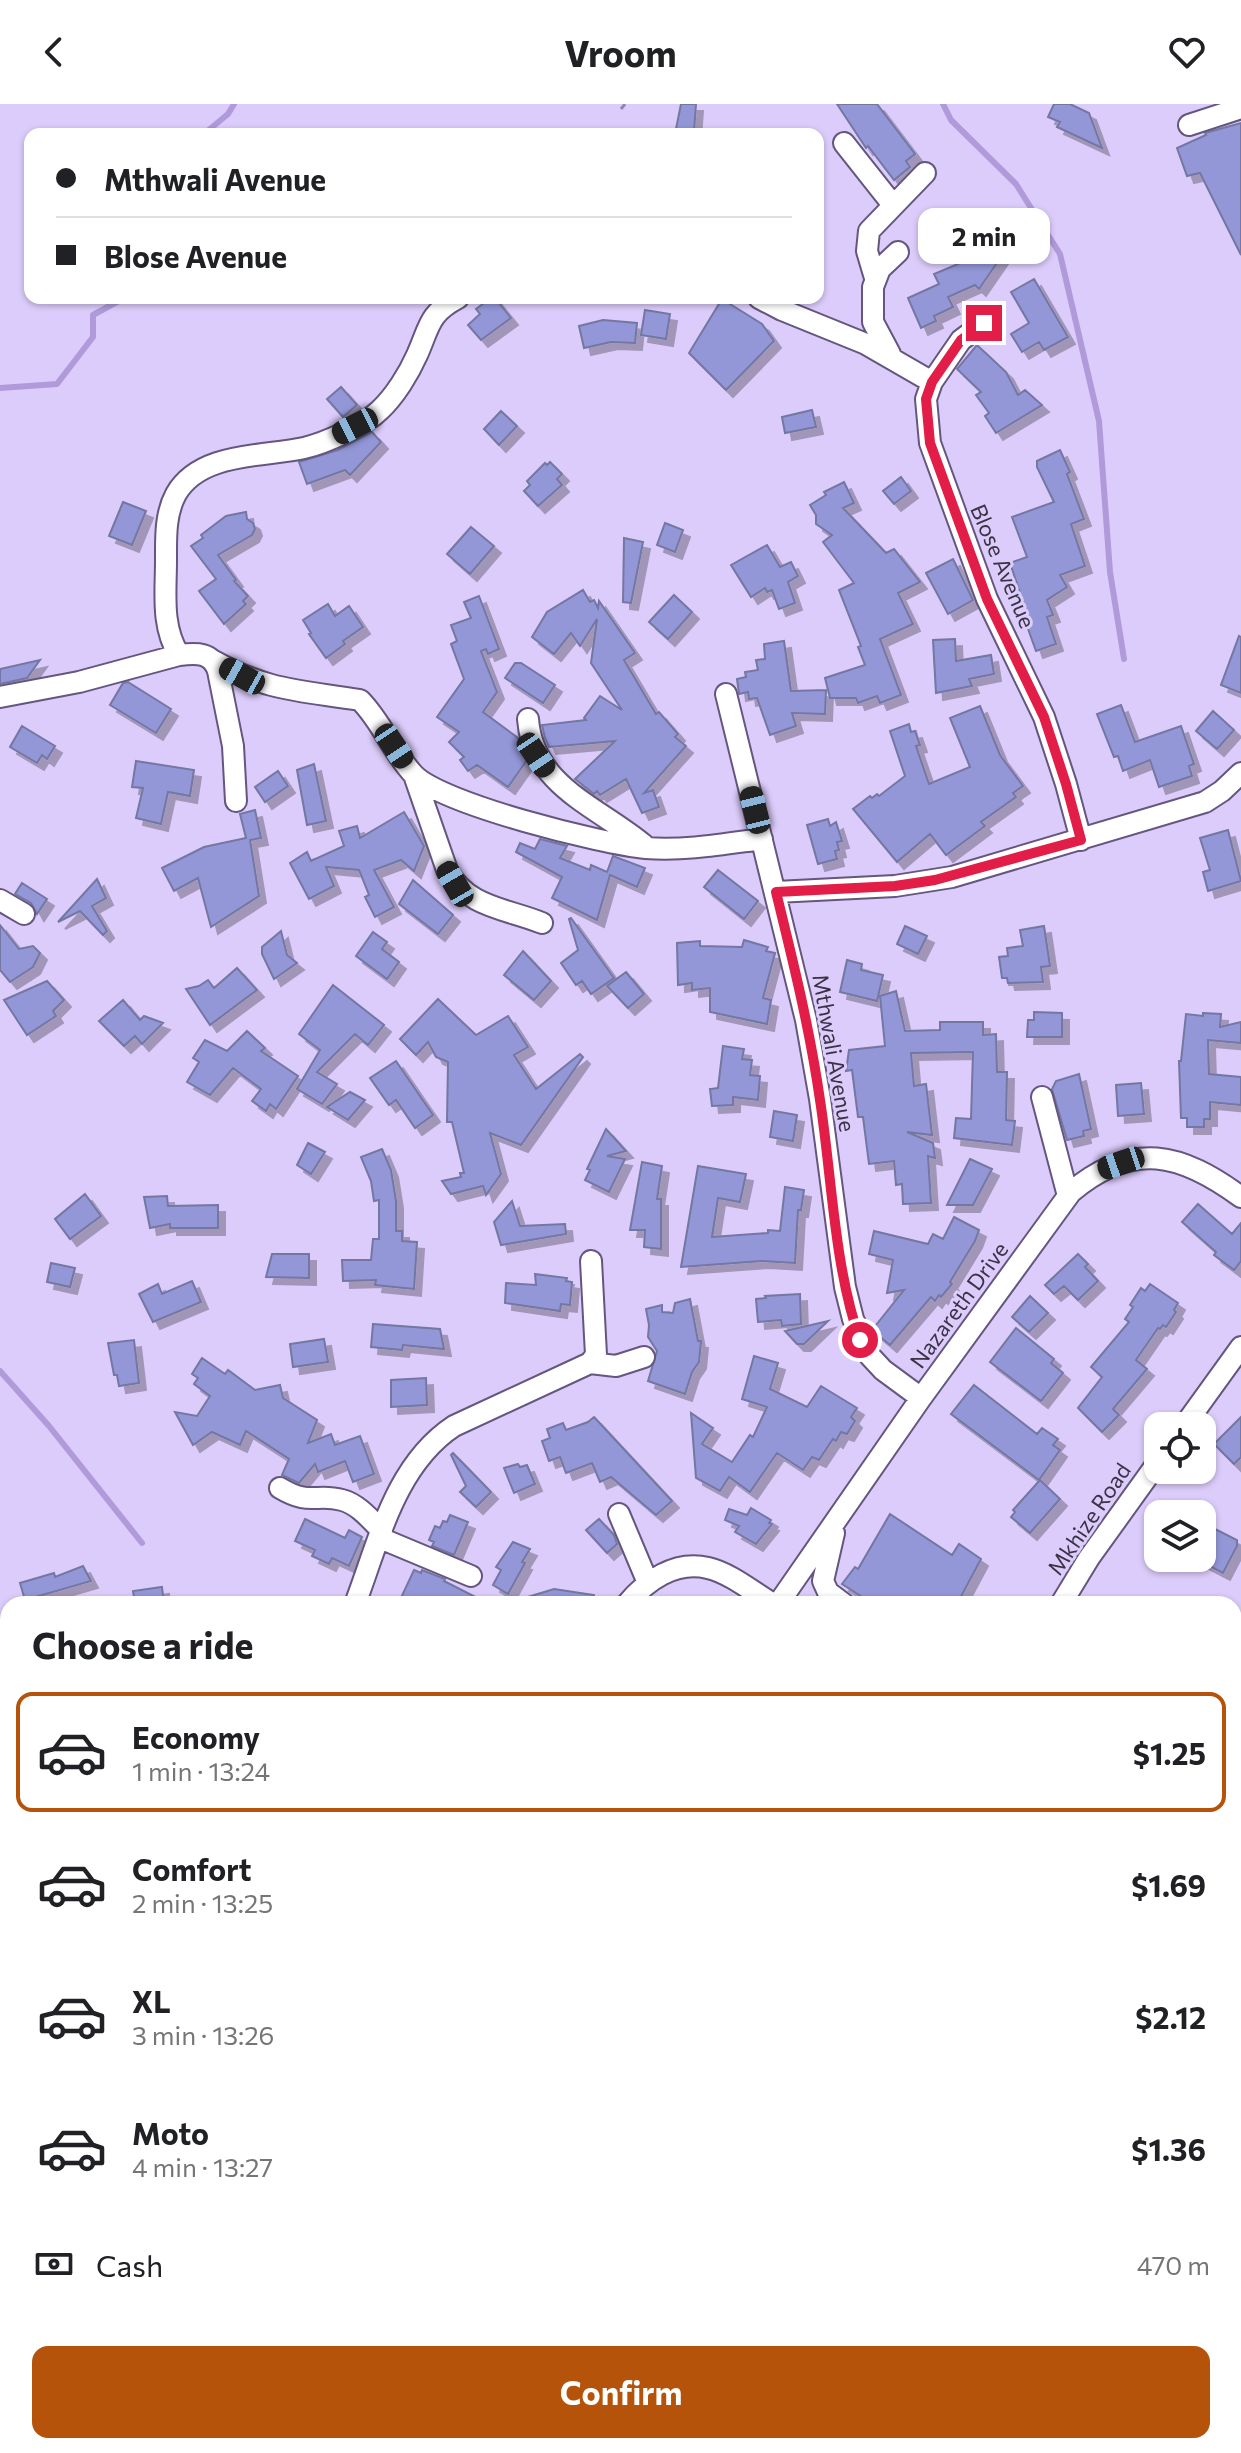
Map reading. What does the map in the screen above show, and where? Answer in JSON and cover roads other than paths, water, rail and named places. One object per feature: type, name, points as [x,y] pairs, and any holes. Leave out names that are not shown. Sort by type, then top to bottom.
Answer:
[{"type":"street","points":[[1189,125],[1241,108]]},
{"type":"street","points":[[844,143],[893,205]]},
{"type":"street","points":[[892,357],[873,322],[875,278],[867,251],[867,239],[876,222],[925,173]]},
{"type":"street","points":[[875,278],[898,252]]},
{"type":"street","points":[[179,655],[167,629],[166,546],[168,514],[184,483],[219,463],[307,448],[379,411],[418,354],[432,317],[448,304]]},
{"type":"street","points":[[773,304],[892,357],[932,382]]},
{"type":"street","name":"Blose Avenue","points":[[984,323],[961,340],[932,382],[926,399],[926,419],[936,466],[987,599],[1044,717],[1081,840]]},
{"type":"street","points":[[0,697],[91,679],[179,655],[200,653],[260,683],[313,695],[360,700],[414,775],[447,870],[455,884],[482,903],[542,923]]},
{"type":"street","points":[[212,660],[218,671],[233,746],[236,801]]},
{"type":"street","name":"Mthwali Avenue","points":[[726,694],[803,1005],[820,1099],[845,1287],[853,1319],[870,1356],[883,1370],[921,1398]]},
{"type":"street","points":[[528,719],[529,736],[536,755],[550,774],[585,806],[631,834],[647,848]]},
{"type":"street","points":[[776,892],[895,886],[941,879],[1205,802],[1241,773]]},
{"type":"street","points":[[414,775],[437,791],[465,802],[615,843],[647,848],[694,848],[762,839]]},
{"type":"street","points":[[0,900],[24,914]]},
{"type":"street","points":[[1042,1097],[1068,1196]]},
{"type":"street","name":"Nazareth Drive","points":[[782,1596],[1068,1196],[1089,1177],[1121,1163],[1175,1160],[1196,1168],[1241,1197]]},
{"type":"street","points":[[358,1596],[397,1494],[410,1469],[439,1436],[471,1417],[590,1363],[596,1355],[591,1261]]},
{"type":"street","points":[[1194,1412],[1241,1347]]},
{"type":"street","points":[[590,1363],[616,1366],[644,1357]]},
{"type":"street","name":"Mkhize Road","points":[[1066,1596],[1144,1481]]},
{"type":"street","points":[[280,1488],[309,1500],[344,1500],[355,1506],[381,1534],[471,1576]]},
{"type":"street","points":[[619,1514],[648,1583]]},
{"type":"street","points":[[833,1596],[823,1581],[836,1522]]},
{"type":"street","points":[[635,1596],[648,1583],[674,1569],[708,1568],[761,1596]]},
{"type":"waterway","points":[[211,128],[228,114],[234,104]]},
{"type":"waterway","points":[[943,104],[951,120],[1016,184],[1060,254],[1099,421],[1110,572],[1124,659]]},
{"type":"waterway","points":[[0,388],[57,384],[93,337],[93,315],[113,304]]},
{"type":"waterway","points":[[0,1371],[49,1426],[142,1543]]}]
